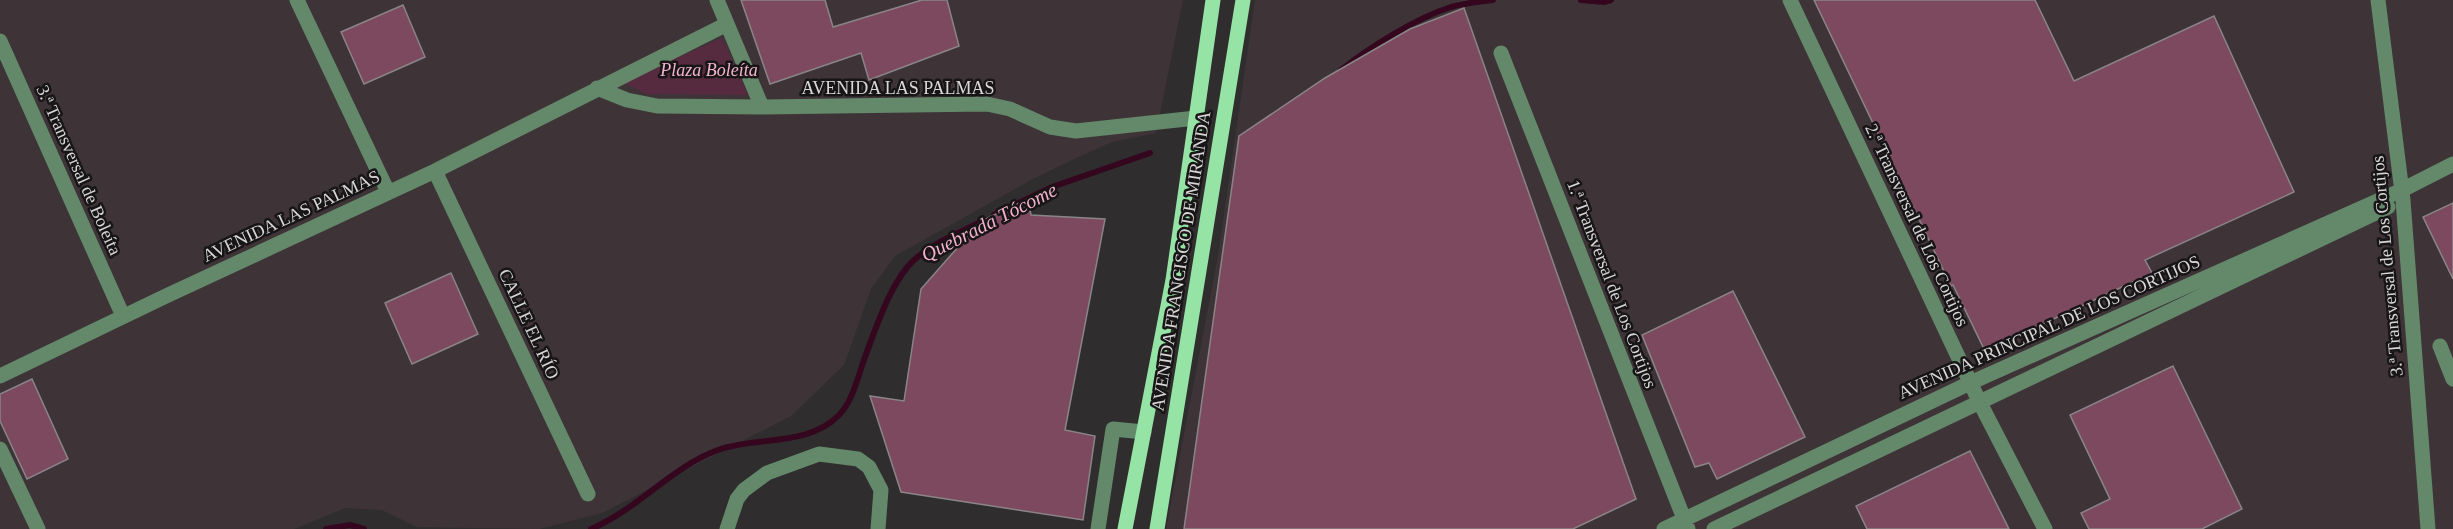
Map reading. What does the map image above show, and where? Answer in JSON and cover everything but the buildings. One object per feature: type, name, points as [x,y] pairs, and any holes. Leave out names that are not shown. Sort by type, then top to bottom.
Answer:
[{"type":"main road","name":"AVENIDA FRANCISCO DE MIRANDA","points":[[1125,529],[1173,280],[1213,0]]},
{"type":"main road","name":"AVENIDA FRANCISCO DE MIRANDA","points":[[1156,529],[1243,0]]},
{"type":"street","points":[[297,0],[388,192]]},
{"type":"street","points":[[717,0],[762,107]]},
{"type":"street","name":"2.ª Transversal de Los Cortijos","points":[[1790,0],[1970,383],[2045,529]]},
{"type":"street","name":"3.ª Transversal de Los Cortijos","points":[[2369,0],[2398,197]]},
{"type":"street","name":"3.ª Transversal de Los Cortijos","points":[[2378,0],[2428,529]]},
{"type":"street","name":"AVENIDA LAS PALMAS","points":[[0,376],[123,316],[435,171],[727,24]]},
{"type":"street","name":"3.ª Transversal de Boleíta","points":[[0,41],[123,316]]},
{"type":"street","name":"1.ª Transversal de Los Cortijos","points":[[1501,53],[1686,524]]},
{"type":"street","name":"AVENIDA LAS PALMAS","points":[[597,88],[627,100],[657,106],[987,104],[1010,109],[1050,127],[1076,131],[1196,118]]},
{"type":"street","name":"AVENIDA PRINCIPAL DE LOS CORTIJOS","points":[[1714,529],[2398,197],[2453,164]]},
{"type":"street","name":"CALLE EL RÍO","points":[[435,171],[588,494]]},
{"type":"street","name":"AVENIDA PRINCIPAL DE LOS CORTIJOS","points":[[1664,529],[1686,524],[1970,383],[2398,197],[2453,176]]},
{"type":"street","points":[[2440,346],[2453,379]]},
{"type":"street","name":"AVENIDA FRANCISCO DE MIRANDA","points":[[1098,529],[1113,429],[1144,432]]},
{"type":"street","points":[[0,449],[38,529]]},
{"type":"street","points":[[727,529],[737,499],[744,490],[768,472],[819,454],[858,459],[869,467],[881,490],[878,529]]},
{"type":"shaded area","points":[[0,0],[1183,0],[1156,133],[1112,142],[1076,158],[1031,180],[895,256],[871,289],[844,365],[791,416],[602,513],[539,529],[417,527],[382,510],[345,508],[294,529],[0,529]]},
{"type":"shaded area","points":[[1255,0],[2453,0],[2453,529],[1166,529],[1218,256]]},
{"type":"green space","name":"Plaza Boleíta","points":[[722,38],[748,95],[647,94],[622,82]]},
{"type":"waterway","name":"Quebrada Tócome","points":[[1341,70],[1379,43],[1423,18],[1451,7],[1493,0]]},
{"type":"waterway","name":"Quebrada Tócome","points":[[1581,0],[1604,2],[1611,0]]},
{"type":"waterway","name":"Quebrada Tócome","points":[[994,215],[1052,187],[1150,153]]},
{"type":"waterway","name":"Quebrada Tócome","points":[[591,529],[624,511],[669,477],[701,457],[733,446],[812,432],[839,415],[855,388],[891,292],[906,269],[930,248],[985,220]]},
{"type":"waterway","name":"Quebrada Tócome","points":[[326,529],[350,525],[364,529]]}]
